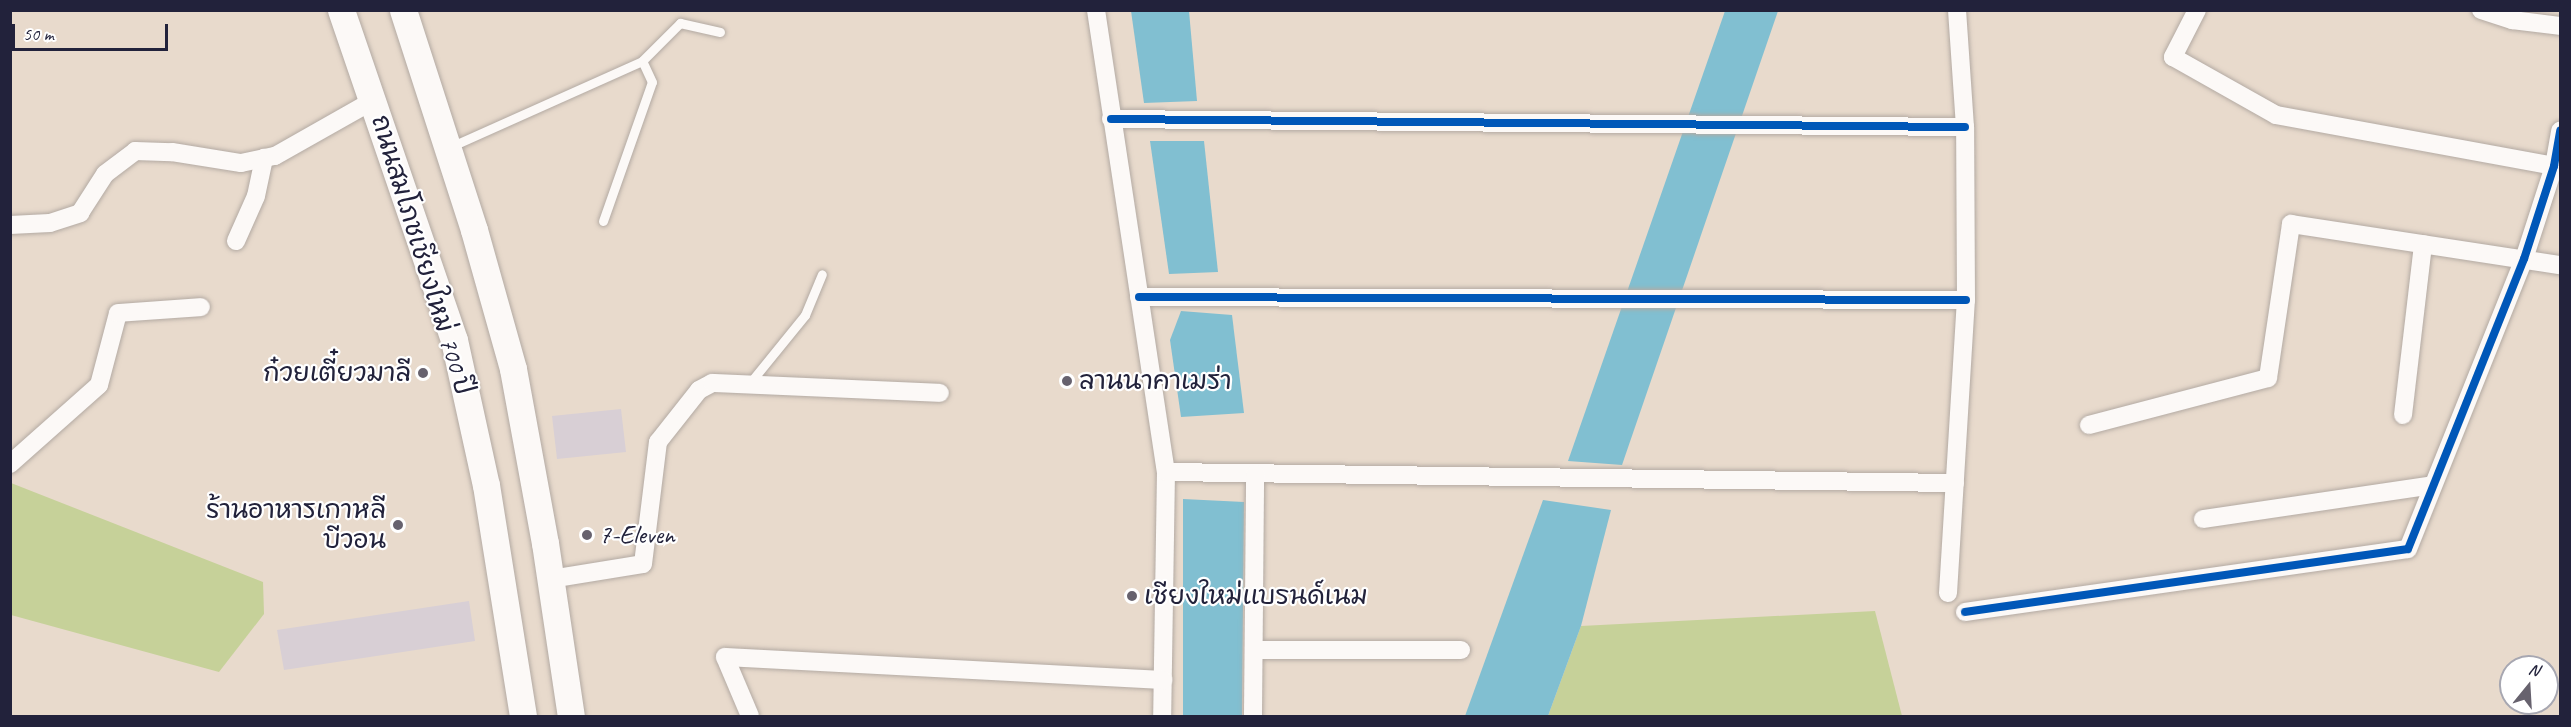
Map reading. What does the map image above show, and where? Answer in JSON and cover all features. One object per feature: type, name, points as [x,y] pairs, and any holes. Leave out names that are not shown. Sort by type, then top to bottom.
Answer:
[{"type":"main road","name":"ถนนสมโภชเชียงใหม่ 700 ปี","points":[[341,10],[374,100],[454,340],[486,485],[523,717]]},
{"type":"main road","name":"ถนนสมโภชเชียงใหม่ 700 ปี","points":[[403,10],[448,148],[513,369],[551,579],[571,717]]},
{"type":"street","points":[[1096,10],[1166,472],[1162,717]]},
{"type":"street","points":[[1948,593],[1966,300],[1965,127],[1958,10]]},
{"type":"street","points":[[2197,10],[2173,57],[2276,115],[2554,166]]},
{"type":"street","points":[[2481,10],[2512,20],[2560,26]]},
{"type":"street","points":[[10,225],[50,223],[80,213],[105,174],[135,151],[172,152],[241,163],[264,158],[374,100]]},
{"type":"street","points":[[1111,119],[1675,124],[1750,127],[1965,127]]},
{"type":"street","points":[[1965,612],[2408,549],[2524,259],[2554,166],[2560,131]]},
{"type":"street","points":[[236,241],[256,196],[264,158]]},
{"type":"street","points":[[2089,425],[2268,378],[2291,224],[2560,265]]},
{"type":"street","points":[[2403,415],[2423,244]]},
{"type":"street","points":[[1139,297],[1966,300]]},
{"type":"street","points":[[10,464],[99,385],[118,313],[201,307]]},
{"type":"street","points":[[551,579],[643,564],[658,442],[699,390],[712,383],[940,393]]},
{"type":"street","points":[[1166,472],[1955,483]]},
{"type":"street","points":[[1253,717],[1256,650],[1255,474]]},
{"type":"street","points":[[2203,519],[2433,485]]},
{"type":"street","points":[[1256,650],[1461,650]]},
{"type":"street","points":[[750,717],[725,657],[1163,680]]},
{"type":"lane","points":[[448,148],[642,61],[680,23],[720,32]]},
{"type":"lane","points":[[603,221],[652,82],[642,61]]},
{"type":"lane","points":[[749,384],[806,315],[822,274]]},
{"type":"green space","points":[[11,483],[263,582],[264,614],[219,672],[11,615]]},
{"type":"green space","points":[[1875,611],[1902,716],[1548,716],[1581,626]]},
{"type":"water","points":[[1131,11],[1189,11],[1197,101],[1144,103]]},
{"type":"water","points":[[1725,11],[1778,11],[1622,465],[1568,461]]},
{"type":"water","points":[[1150,141],[1204,141],[1218,272],[1169,274]]},
{"type":"water","points":[[1181,311],[1232,315],[1244,413],[1181,417],[1170,340]]},
{"type":"water","points":[[1183,499],[1244,502],[1242,716],[1183,716]]},
{"type":"water","points":[[1543,500],[1611,510],[1581,626],[1548,716],[1465,716]]},
{"type":"building","points":[[621,409],[626,452],[557,459],[552,416]]},
{"type":"building","points":[[469,601],[475,641],[284,670],[277,630]]},
{"type":"cycle path","points":[[1111,119],[1965,127]]},
{"type":"cycle path","points":[[1965,612],[2408,549],[2524,259],[2554,166],[2560,131]]},
{"type":"cycle path","points":[[1139,297],[1966,300]]},
{"type":"place","name":"ก๋วยเตี๋ยวมาลี","points":[[423,373]]},
{"type":"place","name":"ลานนาคาเมร่า","points":[[1067,381]]},
{"type":"place","name":"ร้านอาหารเกาหลี บีวอน","points":[[398,525]]},
{"type":"place","name":"7-Eleven","points":[[587,535]]},
{"type":"place","name":"เชียงใหม่แบรนด์เนม","points":[[1132,596]]}]
